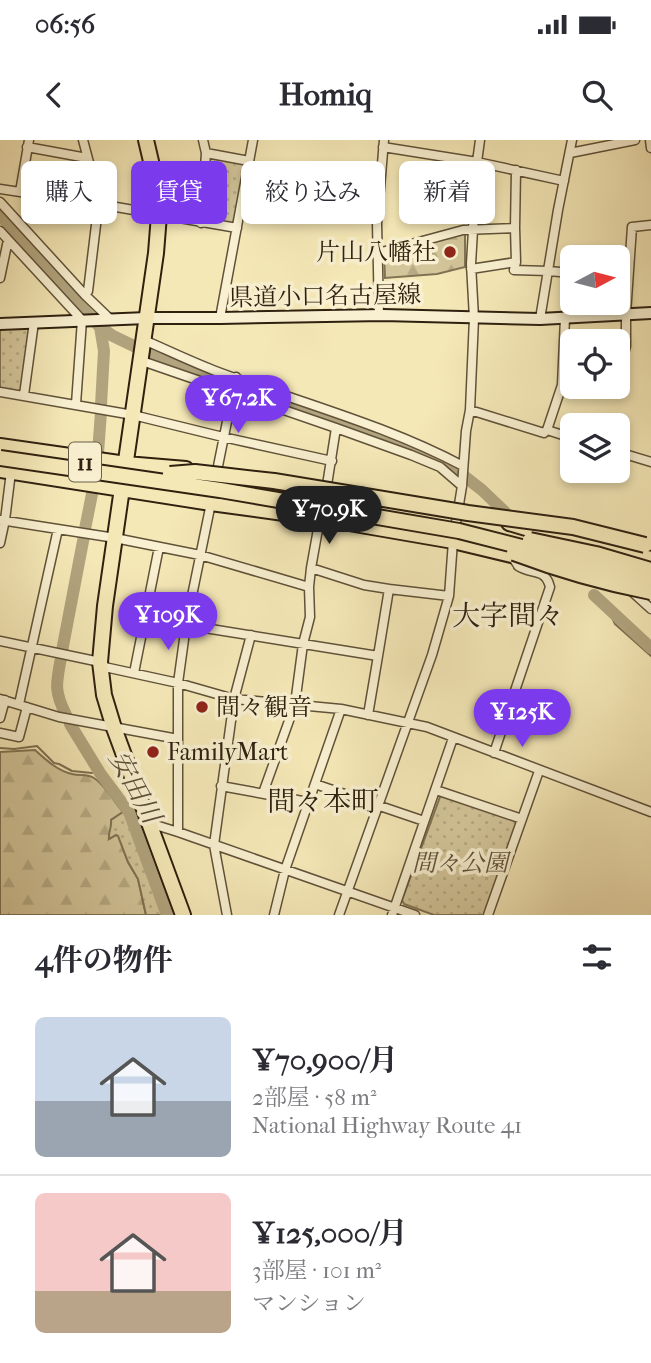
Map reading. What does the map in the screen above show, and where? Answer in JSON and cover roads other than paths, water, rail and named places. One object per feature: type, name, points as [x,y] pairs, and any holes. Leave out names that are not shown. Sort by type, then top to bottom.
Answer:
[{"type":"highway","points":[[138,140],[144,161]]},
{"type":"highway","points":[[146,140],[151,161]]},
{"type":"highway","points":[[156,224],[156,253],[143,318],[112,537],[93,641],[98,663],[96,694],[183,915]]},
{"type":"highway","points":[[0,448],[122,464],[217,471],[327,485],[458,508],[563,539],[650,556]]},
{"type":"highway","name":"11","points":[[0,448],[371,508],[558,545],[650,556]]},
{"type":"highway","name":"11","points":[[0,458],[169,481],[320,512],[459,531],[651,580]]},
{"type":"highway","points":[[6,471],[211,503],[320,512],[498,549],[616,585],[651,590]]},
{"type":"highway","points":[[170,474],[195,472],[274,481],[468,513],[573,527],[650,556]]},
{"type":"highway","points":[[320,512],[619,580],[651,590]]},
{"type":"highway","points":[[110,728],[175,915]]},
{"type":"main road","name":"県道小口名古屋線","points":[[630,314],[651,313]]},
{"type":"main road","name":"県道小口名古屋線","points":[[0,324],[143,318],[379,315],[540,319],[611,315]]},
{"type":"street","points":[[83,140],[88,161]]},
{"type":"street","points":[[202,140],[205,161]]},
{"type":"street","points":[[206,153],[249,161],[253,140]]},
{"type":"street","points":[[477,161],[480,140]]},
{"type":"street","points":[[540,319],[572,140]]},
{"type":"street","points":[[570,153],[635,140]]},
{"type":"street","points":[[650,140],[651,148]]},
{"type":"street","points":[[379,315],[377,223],[383,143],[472,161]]},
{"type":"street","points":[[0,189],[20,192],[28,144],[87,158]]},
{"type":"street","points":[[495,166],[564,181]]},
{"type":"street","points":[[516,170],[514,270],[560,272]]},
{"type":"street","points":[[0,202],[110,320]]},
{"type":"street","points":[[220,318],[241,206]]},
{"type":"street","points":[[85,295],[89,291],[97,224]]},
{"type":"street","points":[[208,224],[237,228]]},
{"type":"street","points":[[339,915],[432,655],[449,596],[453,541],[470,410],[474,318],[471,269],[473,224]]},
{"type":"street","points":[[630,254],[632,226],[651,225]]},
{"type":"street","points":[[378,253],[463,230],[515,228]]},
{"type":"street","points":[[0,230],[82,320],[76,404]]},
{"type":"street","points":[[0,278],[8,240]]},
{"type":"street","points":[[471,269],[516,262]]},
{"type":"street","points":[[565,318],[565,329]]},
{"type":"street","points":[[24,395],[34,322]]},
{"type":"street","points":[[140,349],[236,377],[341,414],[463,466]]},
{"type":"street","points":[[140,349],[232,392],[440,467],[462,486]]},
{"type":"street","points":[[217,471],[236,377]]},
{"type":"street","points":[[470,410],[544,433],[560,391]]},
{"type":"street","points":[[0,392],[129,414],[332,461]]},
{"type":"street","points":[[327,485],[336,428]]},
{"type":"street","points":[[547,430],[560,434]]},
{"type":"street","points":[[630,456],[651,462]]},
{"type":"street","points":[[0,543],[6,471]]},
{"type":"street","points":[[178,832],[177,683],[211,503]]},
{"type":"street","points":[[263,793],[295,704],[303,645],[310,617],[309,587],[320,512]]},
{"type":"street","points":[[3,520],[112,537],[200,555],[309,587]]},
{"type":"street","points":[[0,733],[19,737],[31,648],[58,529]]},
{"type":"street","points":[[134,673],[159,547]]},
{"type":"street","points":[[494,753],[550,587],[548,580],[539,572],[518,566],[511,555]]},
{"type":"street","points":[[311,568],[364,585],[449,596]]},
{"type":"street","points":[[619,580],[651,609]]},
{"type":"street","points":[[369,715],[388,589]]},
{"type":"street","points":[[186,625],[378,656]]},
{"type":"street","points":[[227,915],[214,845],[234,699],[251,635]]},
{"type":"street","points":[[0,641],[98,663],[234,699],[341,709],[427,727],[651,813]]},
{"type":"street","points":[[0,718],[2,699],[59,718],[178,740]]},
{"type":"street","points":[[274,915],[285,870],[341,709]]},
{"type":"street","points":[[393,912],[453,738]]},
{"type":"street","points":[[488,915],[539,771]]},
{"type":"street","points":[[315,783],[424,821]]},
{"type":"street","points":[[221,786],[308,802]]},
{"type":"street","points":[[436,790],[522,819]]},
{"type":"street","points":[[149,823],[347,891],[393,912],[415,915]]},
{"type":"waterway","points":[[0,215],[81,307],[113,336],[167,362],[328,417],[423,454],[464,476],[507,514]]},
{"type":"waterway","name":"安田川","points":[[100,327],[104,351],[101,405]]},
{"type":"waterway","name":"安田川","points":[[98,453],[101,412]]},
{"type":"waterway","name":"安田川","points":[[85,529],[92,494]]},
{"type":"waterway","name":"安田川","points":[[62,651],[84,536]]},
{"type":"waterway","points":[[594,595],[651,648]]},
{"type":"waterway","points":[[607,607],[615,624],[651,656]]},
{"type":"waterway","name":"安田川","points":[[61,658],[57,687],[66,715]]},
{"type":"waterway","name":"安田川","points":[[70,724],[100,773],[129,812],[167,915]]},
{"type":"waterway","points":[[0,748],[37,746],[54,763],[72,771],[92,773]]},
{"type":"place","name":"片山八幡社","points":[[450,252]]},
{"type":"place","name":"間々観音","points":[[202,707]]},
{"type":"place","name":"FamilyMart","points":[[153,752]]},
{"type":"district","name":"大字間々","points":[[508,615]]},
{"type":"district","name":"間々本町","points":[[323,801]]},
{"type":"park label","name":"間々公園","points":[[460,863]]}]
